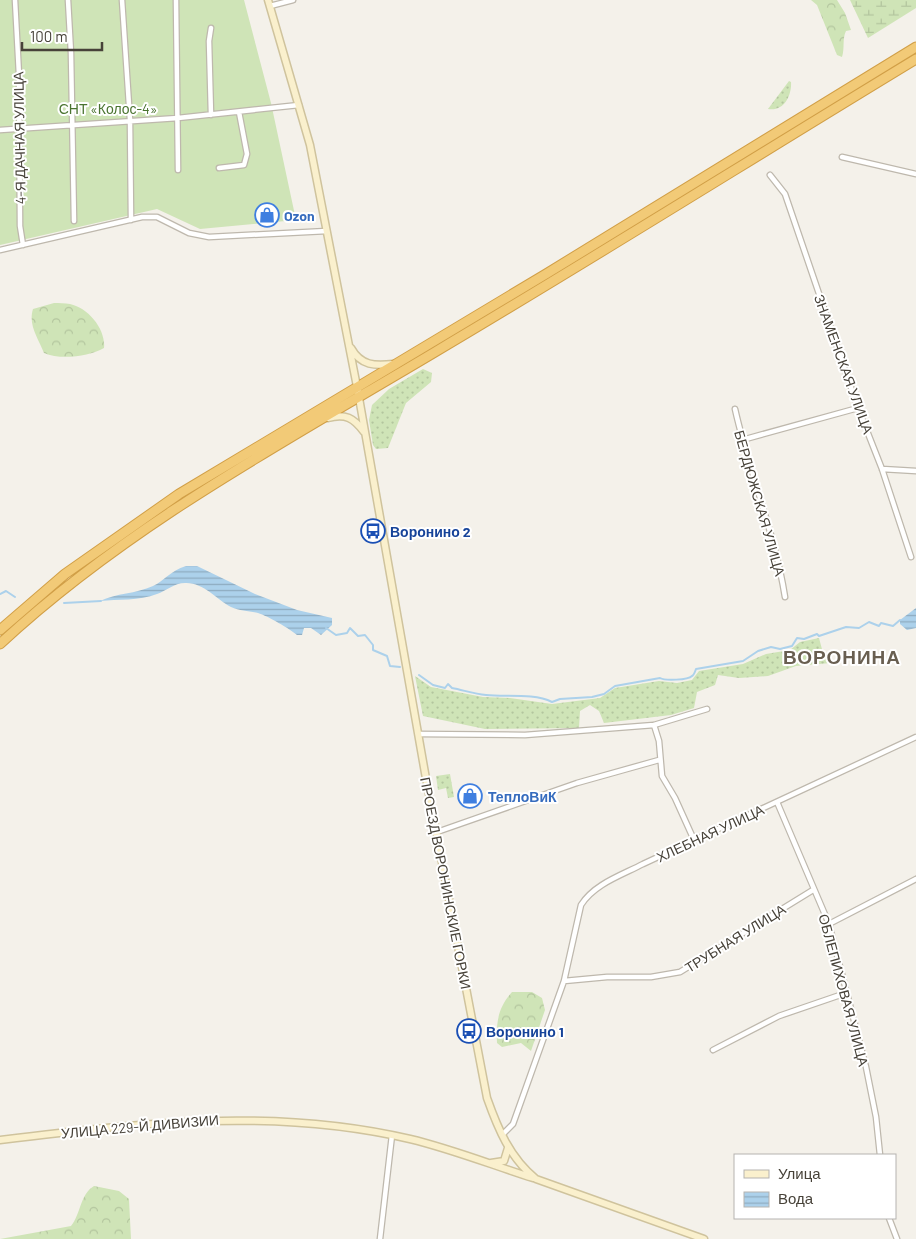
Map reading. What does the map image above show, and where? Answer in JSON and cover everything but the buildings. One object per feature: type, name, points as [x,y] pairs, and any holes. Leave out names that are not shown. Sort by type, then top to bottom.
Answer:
[{"type":"highway","points":[[0,630],[65,574],[145,516],[357,385],[546,274],[916,47]]},
{"type":"highway","points":[[0,644],[71,582],[118,546],[322,419],[552,282],[916,58]]},
{"type":"street","name":"4-Я ДАЧНАЯ УЛИЦА","points":[[15,0],[19,75],[20,226],[23,246]]},
{"type":"street","points":[[68,0],[74,221]]},
{"type":"street","points":[[122,0],[130,120],[132,220]]},
{"type":"street","points":[[176,0],[178,170]]},
{"type":"street","points":[[293,0],[269,3],[310,145],[357,385]]},
{"type":"street","points":[[211,28],[209,41],[211,114]]},
{"type":"street","points":[[0,130],[178,118],[299,105]]},
{"type":"street","points":[[219,168],[244,165],[248,154],[239,112]]},
{"type":"street","points":[[842,157],[916,174]]},
{"type":"street","name":"ЗНАМЕНСКАЯ УЛИЦА","points":[[770,175],[785,194],[911,557]]},
{"type":"street","points":[[0,250],[132,220],[157,217],[189,233],[209,237],[327,231]]},
{"type":"street","points":[[347,340],[360,360],[372,365],[393,364]]},
{"type":"street","name":"ПРОЕЗД ВОРОНИНСКИЕ ГОРКИ","points":[[357,385],[418,734],[487,1098],[502,1135],[516,1161],[536,1179],[704,1239]]},
{"type":"street","points":[[742,440],[858,408]]},
{"type":"street","name":"БЕРДЮЖСКАЯ УЛИЦА","points":[[735,409],[742,440],[781,569],[785,597]]},
{"type":"street","points":[[322,419],[346,416],[355,421],[365,433]]},
{"type":"street","points":[[882,469],[916,471]]},
{"type":"street","points":[[418,734],[525,735],[654,725],[707,709]]},
{"type":"street","points":[[654,725],[659,742],[659,760],[662,776],[675,798],[694,840]]},
{"type":"street","name":"ХЛЕБНАЯ УЛИЦА","points":[[502,1135],[513,1124],[564,981],[577,919],[584,900],[599,887],[694,840],[916,737]]},
{"type":"street","points":[[437,832],[577,782],[659,760]]},
{"type":"street","name":"ОБЛЕПИХОВАЯ УЛИЦА","points":[[777,802],[829,924],[866,1067],[876,1117],[880,1154]]},
{"type":"street","points":[[829,924],[916,879]]},
{"type":"street","name":"ТРУБНАЯ УЛИЦА","points":[[564,981],[607,977],[652,977],[680,972],[813,890]]},
{"type":"street","points":[[713,1050],[779,1016],[846,993]]},
{"type":"street","name":"УЛИЦА 229-Й ДИВИЗИИ","points":[[0,1140],[118,1125],[183,1120],[251,1119],[392,1135],[439,1147],[485,1163]]},
{"type":"street","points":[[380,1239],[392,1135]]},
{"type":"street","points":[[485,1163],[501,1163],[506,1158],[508,1148]]},
{"type":"street","points":[[485,1163],[506,1166],[516,1161]]},
{"type":"street","points":[[485,1163],[536,1179]]},
{"type":"street","points":[[889,1219],[897,1239]]},
{"type":"green space","name":"СНТ «Колос-4»","points":[[0,0],[244,0],[271,103],[296,220],[200,229],[157,209],[0,245]]},
{"type":"green space","points":[[811,0],[837,0],[845,13],[851,30],[846,31],[845,34],[842,57],[837,55],[817,5]]},
{"type":"green space","points":[[850,0],[916,0],[916,8],[868,38]]},
{"type":"green space","points":[[789,81],[791,82],[791,87],[786,102],[778,108],[768,109]]},
{"type":"green space","points":[[54,303],[77,306],[90,315],[102,334],[104,348],[90,354],[66,357],[44,353],[34,331],[32,321],[33,309]]},
{"type":"green space","points":[[423,369],[432,373],[431,382],[406,403],[388,448],[376,449],[373,445],[369,420],[372,405],[389,389]]},
{"type":"green space","points":[[819,638],[823,653],[831,663],[796,666],[768,676],[739,678],[718,675],[715,685],[697,692],[694,708],[671,715],[604,723],[599,711],[590,705],[580,711],[579,728],[485,729],[423,716],[415,676],[431,687],[483,697],[510,698],[552,704],[600,698],[615,688],[659,681],[677,683],[692,680],[699,671],[743,664],[766,654],[790,650],[800,642]]},
{"type":"green space","points":[[450,774],[454,797],[448,798],[446,788],[438,790],[436,776]]},
{"type":"green space","points":[[512,992],[532,992],[542,998],[545,1010],[531,1051],[521,1043],[502,1047],[497,1043],[499,1016],[507,998]]},
{"type":"green space","points":[[94,1186],[119,1191],[129,1199],[131,1239],[0,1239],[71,1226],[83,1199]]},
{"type":"water","points":[[186,566],[197,566],[255,594],[297,610],[332,618],[332,625],[321,635],[311,628],[304,628],[302,635],[297,635],[279,623],[258,613],[231,607],[204,588],[192,583],[177,584],[157,594],[143,598],[100,601],[153,586]]},
{"type":"water","points":[[916,608],[916,628],[907,630],[900,624],[900,620]]},
{"type":"waterway","points":[[0,594],[6,591],[15,597]]},
{"type":"waterway","points":[[64,603],[101,601]]},
{"type":"waterway","points":[[419,675],[433,685],[445,688],[448,684],[452,688],[477,694],[528,696],[552,702],[560,699],[592,697],[604,694],[615,686],[660,678],[671,680],[686,678],[693,676],[696,669],[743,661],[758,651],[771,647],[780,649],[792,646],[797,638],[804,639],[817,634],[819,636],[846,627],[859,628],[869,622],[879,626],[881,623],[893,626],[900,620]]},
{"type":"waterway","points":[[326,628],[336,635],[347,633],[350,628],[358,636],[365,635],[373,645],[373,650],[387,656],[390,666],[400,667]]},
{"type":"place","name":"Ozon","points":[[267,215]]},
{"type":"place","name":"Воронино 2","points":[[373,531]]},
{"type":"place","name":"ТеплоВиК","points":[[470,796]]},
{"type":"place","name":"Воронино 1","points":[[469,1031]]},
{"type":"district","name":"ВОРОНИНА","points":[[842,656]]}]
